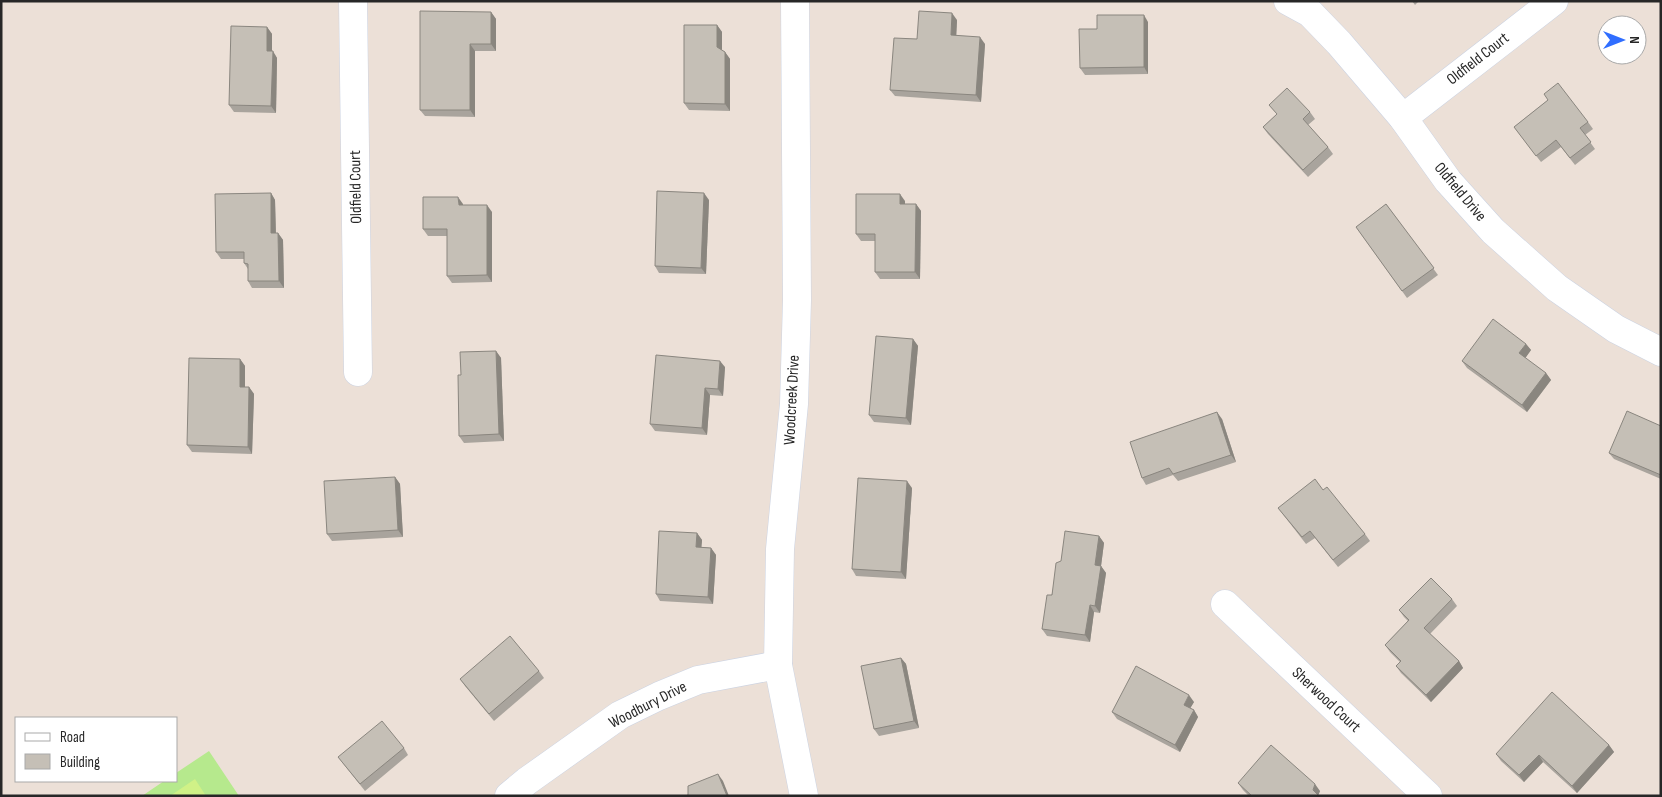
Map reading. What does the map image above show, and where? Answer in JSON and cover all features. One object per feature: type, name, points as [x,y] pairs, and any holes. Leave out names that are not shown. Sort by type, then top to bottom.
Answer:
[{"type":"street","name":"Oldfield Court","points":[[353,1],[358,372]]},
{"type":"street","name":"Woodcreek Drive","points":[[795,1],[797,300],[794,404],[780,549],[778,665],[804,796]]},
{"type":"street","name":"Oldfield Drive","points":[[1288,1],[1310,13],[1403,118],[1448,181],[1500,237],[1557,288],[1616,329],[1661,352]]},
{"type":"street","name":"Oldfield Court","points":[[1403,118],[1554,1]]},
{"type":"street","name":"Sherwood Court","points":[[1224,604],[1428,796]]},
{"type":"street","name":"Woodbury Drive","points":[[509,796],[527,781],[620,715],[659,696],[698,680],[778,665]]},
{"type":"green space","points":[[209,751],[239,796],[142,796],[163,782],[178,782],[178,772]]},
{"type":"green space","points":[[195,779],[206,796],[170,796]]},
{"type":"building","points":[[420,11],[491,12],[491,44],[470,44],[470,110],[420,110]]},
{"type":"building","points":[[919,11],[952,13],[951,35],[980,37],[976,95],[890,90],[894,38],[917,39]]},
{"type":"building","points":[[1097,15],[1144,15],[1144,67],[1080,68],[1079,29],[1097,29]]},
{"type":"building","points":[[684,25],[717,25],[717,47],[725,52],[725,104],[684,103]]},
{"type":"building","points":[[231,26],[267,27],[267,51],[273,51],[271,106],[229,105]]},
{"type":"building","points":[[1558,83],[1588,122],[1580,128],[1591,142],[1570,158],[1556,140],[1536,156],[1514,127],[1548,100],[1544,94]]},
{"type":"building","points":[[1287,88],[1310,112],[1303,119],[1328,147],[1303,170],[1263,127],[1277,114],[1269,105]]},
{"type":"building","points":[[657,191],[704,193],[701,268],[655,266]]},
{"type":"building","points":[[271,193],[271,233],[278,233],[279,281],[248,281],[248,264],[244,263],[244,252],[216,252],[215,194]]},
{"type":"building","points":[[856,194],[900,194],[900,204],[916,204],[915,272],[875,272],[875,234],[856,234]]},
{"type":"building","points":[[423,197],[458,197],[459,205],[487,205],[487,275],[447,276],[447,229],[423,229]]},
{"type":"building","points":[[1386,204],[1434,268],[1402,291],[1356,227]]},
{"type":"building","points":[[1493,319],[1526,344],[1519,353],[1546,373],[1522,405],[1462,361]]},
{"type":"building","points":[[876,336],[913,339],[906,418],[869,415]]},
{"type":"building","points":[[496,351],[499,434],[459,436],[458,375],[461,375],[460,352]]},
{"type":"building","points":[[656,355],[720,361],[718,389],[705,388],[702,428],[650,424]]},
{"type":"building","points":[[189,358],[240,359],[240,387],[249,387],[248,447],[187,445]]},
{"type":"building","points":[[1627,411],[1661,426],[1661,475],[1609,453]]},
{"type":"building","points":[[1217,412],[1231,455],[1173,474],[1169,468],[1142,478],[1130,442]]},
{"type":"building","points":[[395,477],[398,530],[327,534],[324,481]]},
{"type":"building","points":[[858,478],[907,481],[901,572],[852,569]]},
{"type":"building","points":[[1315,479],[1323,490],[1327,487],[1365,534],[1333,560],[1310,531],[1302,537],[1278,508]]},
{"type":"building","points":[[659,531],[697,533],[696,547],[711,548],[708,597],[656,594]]},
{"type":"building","points":[[1065,531],[1099,536],[1095,565],[1101,566],[1095,606],[1090,605],[1085,635],[1042,629],[1047,595],[1052,595],[1056,563],[1061,561]]},
{"type":"building","points":[[1431,578],[1452,599],[1424,628],[1459,661],[1426,695],[1396,666],[1401,661],[1385,645],[1409,620],[1399,610]]},
{"type":"building","points":[[510,636],[539,671],[489,714],[460,679]]},
{"type":"building","points":[[901,658],[914,721],[874,729],[861,666]]},
{"type":"building","points":[[1136,666],[1189,695],[1184,705],[1194,710],[1175,745],[1112,712]]},
{"type":"building","points":[[1552,692],[1609,745],[1572,786],[1539,755],[1519,775],[1496,754]]},
{"type":"building","points":[[382,721],[404,748],[360,784],[338,757]]},
{"type":"building","points":[[1271,745],[1315,784],[1313,790],[1319,796],[1252,796],[1238,783]]},
{"type":"building","points":[[718,774],[727,796],[686,796],[688,795],[688,786]]}]
